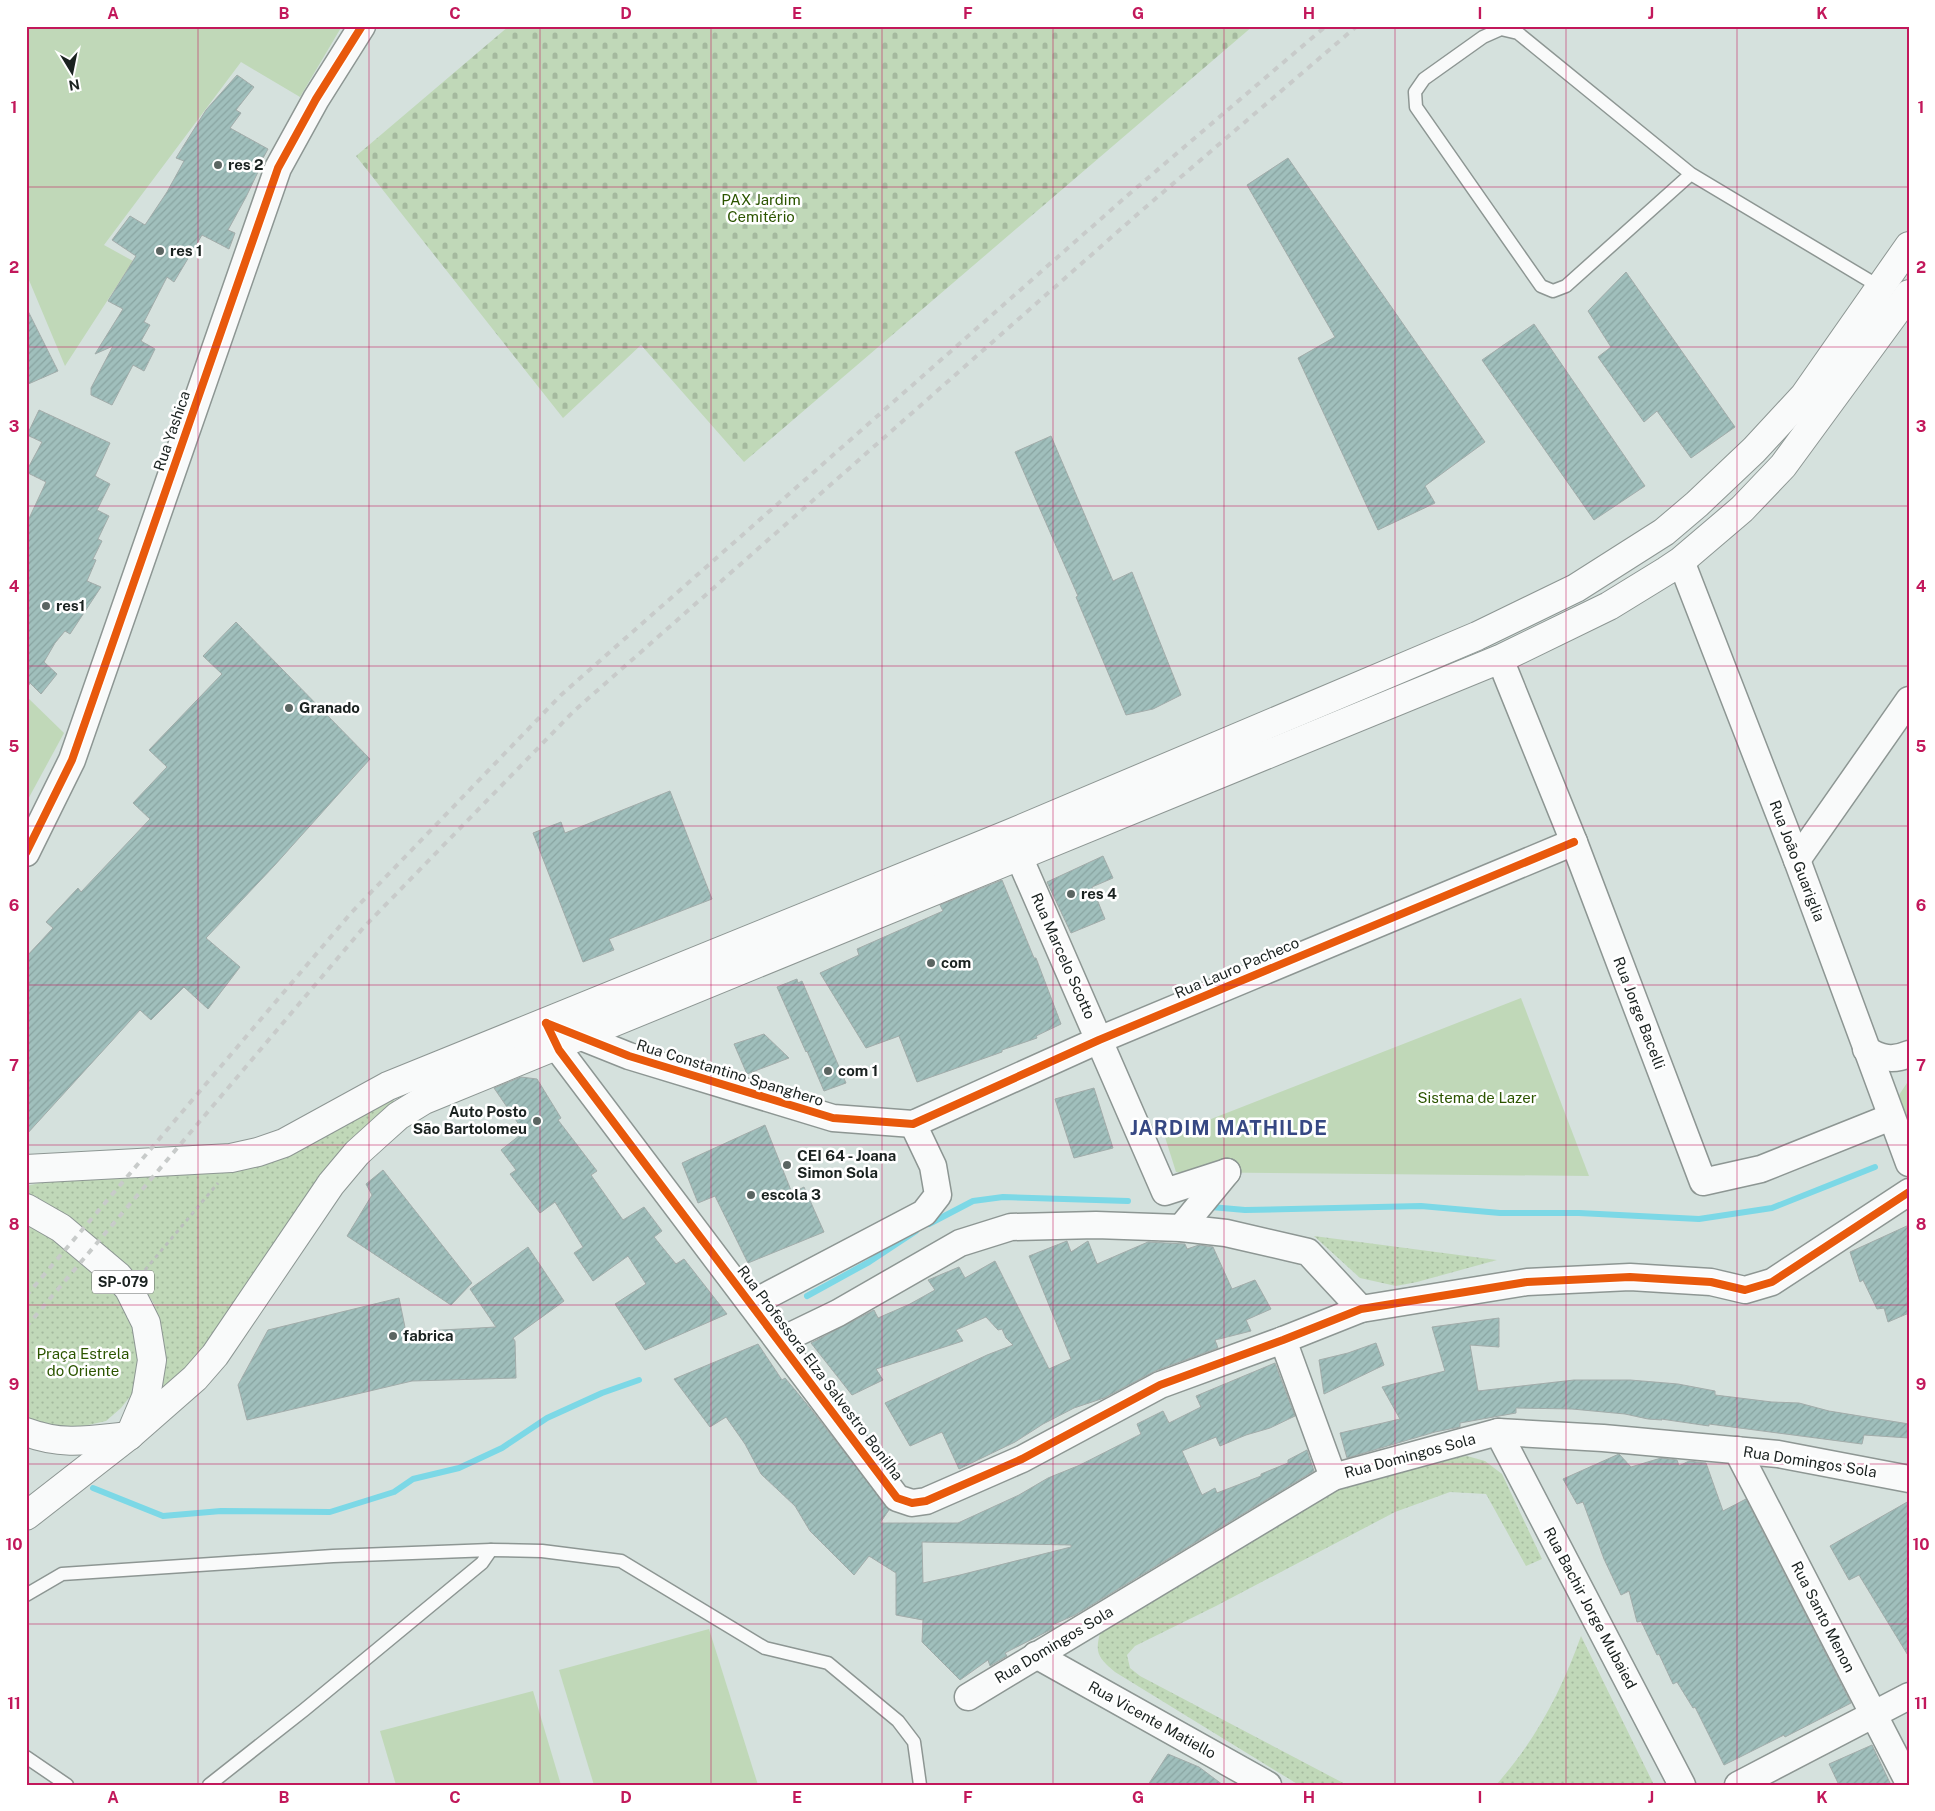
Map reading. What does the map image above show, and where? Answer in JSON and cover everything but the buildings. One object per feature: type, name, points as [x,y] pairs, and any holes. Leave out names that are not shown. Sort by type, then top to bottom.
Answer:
[{"type":"main road","points":[[1018,853],[1576,588],[1664,532],[1697,504],[1754,450],[1804,396],[1909,246]]},
{"type":"main road","points":[[26,1432],[56,1441],[81,1442],[130,1435],[196,1378],[215,1355],[332,1184],[364,1147],[398,1116],[424,1100],[560,1034],[1018,853],[1500,659],[1609,606],[1681,561],[1742,509],[1783,466],[1908,298]]},
{"type":"main road","points":[[1681,561],[1684,533],[1697,504]]},
{"type":"main road","points":[[26,1169],[232,1158],[258,1152],[284,1143],[388,1086],[560,1034]]},
{"type":"main road","name":"SP-079","points":[[26,1208],[61,1228],[118,1276],[129,1289],[146,1323],[152,1360],[146,1397],[130,1435],[26,1516]]},
{"type":"street","name":"Rua Yashica","points":[[26,853],[72,760],[278,168],[316,99],[362,26]]},
{"type":"street","points":[[1880,287],[1908,298]]},
{"type":"street","name":"Rua João Guariglia","points":[[1681,561],[1797,860],[1909,1163]]},
{"type":"street","name":"Rua Jorge Bacelli","points":[[1500,659],[1574,842],[1703,1182],[1761,1169],[1887,1106]]},
{"type":"street","points":[[1797,860],[1909,700]]},
{"type":"street","points":[[1776,807],[1789,815],[1814,818],[1834,807]]},
{"type":"street","name":"Rua Lauro Pacheco","points":[[913,1124],[1099,1040],[1574,842]]},
{"type":"street","name":"Rua Marcelo Scotto","points":[[1018,853],[1165,1192],[1227,1172],[1181,1228]]},
{"type":"street","name":"Rua Constantino Spanghero","points":[[560,1034],[833,1118],[913,1124]]},
{"type":"street","name":"Rua Professora Elza Salvestro Bonilha","points":[[560,1034],[751,1304],[897,1498],[912,1503],[926,1501],[1022,1459],[1160,1385],[1284,1340],[1361,1309],[1527,1282],[1630,1277],[1711,1282],[1745,1290],[1772,1282],[1909,1192]]},
{"type":"street","points":[[1866,1049],[1878,1057],[1885,1058],[1900,1058],[1909,1054]]},
{"type":"street","points":[[1887,1106],[1909,1058]]},
{"type":"street","points":[[751,1304],[924,1213],[938,1195],[933,1166],[913,1124]]},
{"type":"street","points":[[780,1341],[838,1313],[960,1243],[1012,1227],[1096,1225],[1181,1228],[1226,1233],[1308,1252],[1361,1309]]},
{"type":"street","points":[[1284,1340],[1333,1477]]},
{"type":"street","name":"Rua Domingos Sola","points":[[968,1697],[1333,1477],[1498,1432],[1603,1438],[1778,1454],[1909,1479]]},
{"type":"street","name":"Rua Bachir Jorge Mubaied","points":[[1498,1432],[1682,1785]]},
{"type":"street","name":"Rua Santo Menon","points":[[1738,1450],[1909,1783]]},
{"type":"street","name":"Rua Vicente Matiello","points":[[1036,1655],[1268,1785]]},
{"type":"street","points":[[1738,1785],[1909,1696]]},
{"type":"lane","points":[[1691,174],[1566,286],[1553,290],[1542,286],[1416,107],[1415,92],[1424,79],[1483,37],[1500,29],[1518,33],[1691,174],[1880,287]]},
{"type":"lane","points":[[209,1785],[304,1710],[482,1563],[491,1550]]},
{"type":"lane","points":[[26,1595],[62,1574],[333,1556],[491,1550],[542,1551],[621,1560],[765,1648],[828,1663],[898,1721],[914,1742],[920,1785]]},
{"type":"lane","points":[[26,1758],[67,1785]]},
{"type":"path","points":[[129,1289],[231,1168],[232,1158]]},
{"type":"green space","points":[[26,26],[342,26],[300,97],[241,62],[104,245],[133,261],[65,366],[26,273]]},
{"type":"green space","name":"PAX Jardim Cemitério","points":[[509,26],[1253,26],[744,462],[641,345],[563,418],[356,156]]},
{"type":"green space","points":[[26,696],[64,733],[26,803]]},
{"type":"green space","name":"Sistema de Lazer","points":[[1521,998],[1589,1176],[1176,1172],[1165,1137]]},
{"type":"green space","points":[[1909,1080],[1909,1125],[1899,1095]]},
{"type":"green space","points":[[392,1096],[396,1106],[193,1363],[162,1395],[166,1357],[160,1324],[154,1304],[141,1282],[68,1216],[35,1196],[26,1193],[26,1186],[49,1181],[231,1168]]},
{"type":"green space","name":"Praça Estrela do Oriente","points":[[26,1224],[58,1243],[114,1287],[133,1319],[140,1373],[132,1394],[121,1408],[106,1421],[75,1428],[50,1427],[26,1421]]},
{"type":"green space","points":[[1314,1236],[1497,1260],[1396,1286],[1360,1278]]},
{"type":"green space","points":[[1467,1456],[1485,1461],[1502,1474],[1542,1559],[1526,1566],[1486,1494],[1450,1492],[1395,1512],[1216,1606],[1135,1646],[1127,1655],[1130,1668],[1140,1676],[1347,1785],[1299,1785],[1115,1672],[1101,1657],[1098,1643],[1101,1629],[1327,1493],[1379,1471],[1428,1460]]},
{"type":"green space","points":[[709,1629],[758,1785],[594,1785],[559,1670]]},
{"type":"green space","points":[[1581,1636],[1654,1785],[1496,1785],[1523,1751],[1546,1715],[1565,1677]]},
{"type":"green space","points":[[533,1691],[561,1785],[396,1785],[380,1731]]},
{"type":"waterway","points":[[1211,1207],[1245,1210],[1421,1206],[1500,1213],[1579,1213],[1699,1219],[1772,1208],[1875,1167]]},
{"type":"waterway","points":[[929,1224],[973,1201],[1003,1197],[1128,1201]]},
{"type":"waterway","points":[[807,1296],[869,1262],[916,1231]]},
{"type":"waterway","points":[[93,1488],[163,1516],[221,1511],[330,1512],[394,1492],[413,1479],[459,1468],[502,1448],[547,1418],[602,1393],[639,1380]]},
{"type":"railway","points":[[26,1296],[351,913],[561,695],[1128,195],[1326,26]]},
{"type":"railway","points":[[26,1327],[364,927],[574,711],[1140,212],[1357,26]]},
{"type":"cycle path","points":[[26,853],[72,760],[278,168],[316,99],[362,26]]},
{"type":"cycle path","points":[[546,1023],[629,1056],[833,1118],[913,1124],[1099,1040],[1574,842]]},
{"type":"cycle path","points":[[546,1023],[559,1050],[897,1498],[912,1503],[926,1501],[1022,1459],[1160,1385],[1361,1309],[1527,1282],[1630,1277],[1711,1282],[1745,1290],[1772,1282],[1909,1192]]},
{"type":"place","name":"res 2","points":[[218,165]]},
{"type":"place","name":"res 1","points":[[160,251]]},
{"type":"place","name":"res1","points":[[46,606]]},
{"type":"place","name":"Granado","points":[[289,708]]},
{"type":"place","name":"res 4","points":[[1071,894]]},
{"type":"place","name":"com","points":[[931,963]]},
{"type":"place","name":"com 1","points":[[828,1071]]},
{"type":"place","name":"Auto Posto São Bartolomeu","points":[[537,1121]]},
{"type":"place","name":"CEI 64 - Joana Simon Sola","points":[[787,1165]]},
{"type":"place","name":"escola 3","points":[[751,1195]]},
{"type":"place","name":"fabrica","points":[[393,1336]]},
{"type":"district","name":"JARDIM MATHILDE","points":[[1229,1128]]}]
